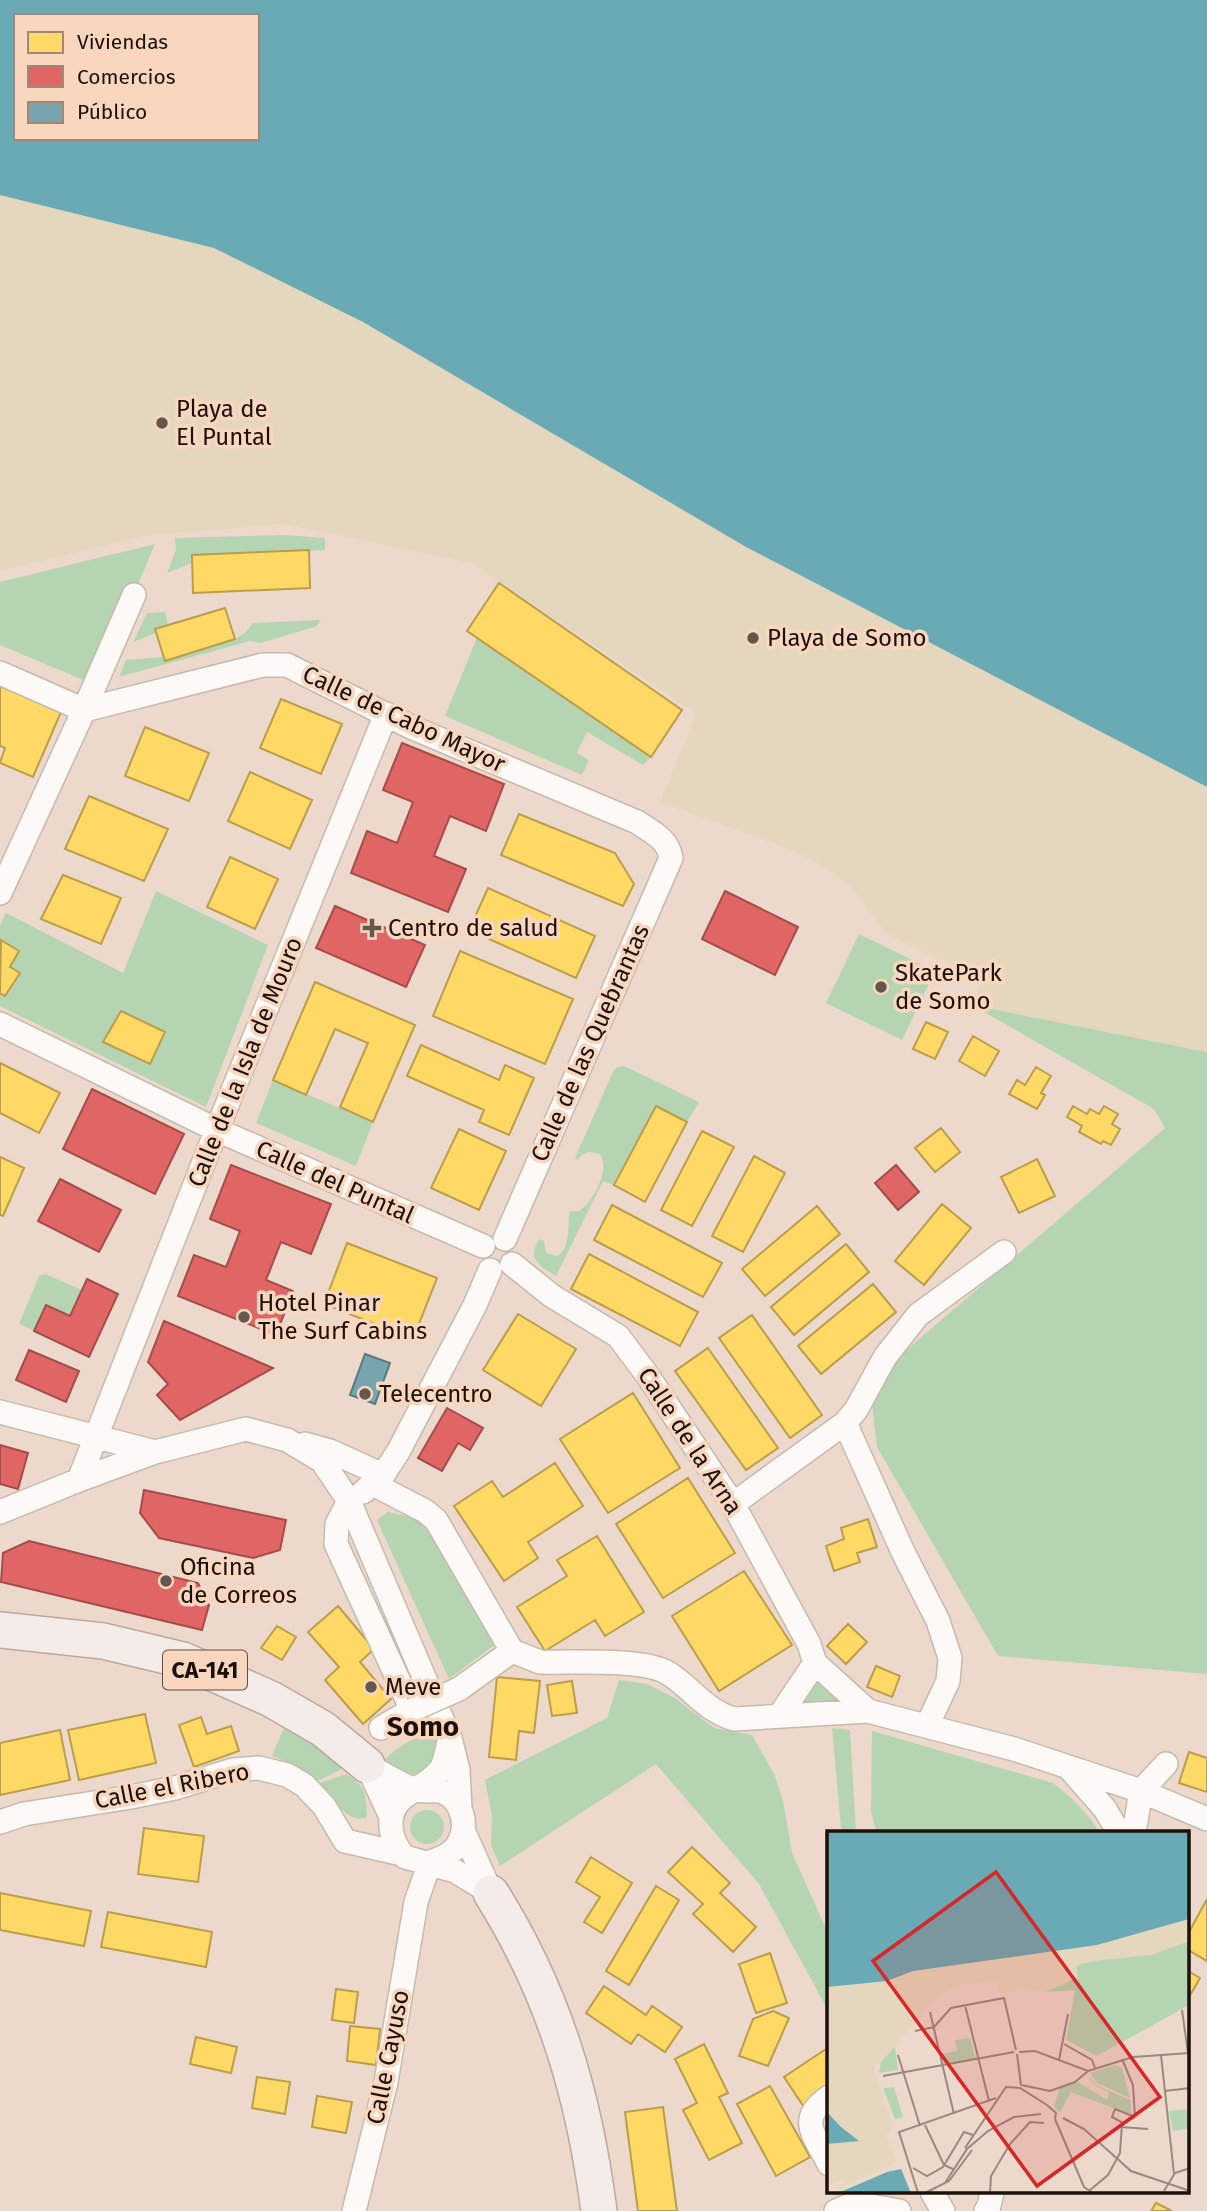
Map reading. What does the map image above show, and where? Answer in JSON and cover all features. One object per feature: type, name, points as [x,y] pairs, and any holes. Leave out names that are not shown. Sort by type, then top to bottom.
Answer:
[{"type":"main road","name":"CA-141","points":[[7,1631],[103,1641],[183,1660],[271,1699],[323,1729],[367,1765]]},
{"type":"main road","points":[[491,1893],[535,1969],[554,2018],[592,2150],[599,2211]]},
{"type":"street","points":[[0,893],[134,594]]},
{"type":"street","name":"Calle de Cabo Mayor","points":[[84,709],[263,665],[287,665],[413,729],[637,822],[659,836],[669,847]]},
{"type":"street","points":[[0,673],[84,709]]},
{"type":"street","name":"Calle de la Isla de Mouro","points":[[70,1483],[95,1437],[386,714]]},
{"type":"street","name":"Calle de las Quebrantas","points":[[505,1239],[671,858],[669,847]]},
{"type":"street","name":"Calle del Puntal","points":[[0,1024],[217,1130],[483,1246]]},
{"type":"street","points":[[412,1710],[336,1544],[337,1524],[349,1501],[378,1480],[475,1305],[501,1267],[515,1253],[505,1239],[490,1239],[483,1246],[481,1257],[501,1267]]},
{"type":"street","points":[[733,1504],[845,1423],[856,1410],[885,1357],[918,1315],[1004,1252]]},
{"type":"street","name":"Calle de la Arna","points":[[501,1267],[618,1336],[644,1370],[733,1504],[804,1633],[815,1663],[868,1711],[1014,1749],[1141,1791],[1207,1819]]},
{"type":"street","points":[[106,1410],[112,1427],[125,1444]]},
{"type":"street","points":[[0,1412],[155,1452]]},
{"type":"street","points":[[845,1423],[903,1552],[938,1621],[950,1658],[948,1681],[927,1726]]},
{"type":"street","points":[[61,1428],[71,1448],[70,1483]]},
{"type":"street","points":[[0,1512],[155,1452],[246,1429],[330,1451],[436,1520],[512,1651],[540,1662],[640,1664],[667,1673],[717,1714],[734,1718],[868,1711]]},
{"type":"street","points":[[287,1440],[322,1461],[349,1501],[450,1738],[458,1770],[462,1819],[453,1852],[430,1862]]},
{"type":"street","points":[[381,1728],[412,1710],[459,1689],[512,1651]]},
{"type":"street","points":[[780,1715],[815,1663]]},
{"type":"street","points":[[416,1902],[403,1855],[394,1841],[391,1817],[403,1797],[417,1790],[441,1769],[450,1738]]},
{"type":"street","points":[[1134,1831],[1141,1791],[1166,1764]]},
{"type":"street","points":[[367,1765],[417,1790],[441,1791],[452,1798],[491,1893]]},
{"type":"street","points":[[367,1765],[391,1817]]},
{"type":"street","name":"Calle el Ribero","points":[[0,1822],[24,1814],[131,1797],[233,1770],[259,1768],[287,1776],[304,1785],[324,1806],[345,1841]]},
{"type":"street","points":[[1069,1768],[1105,1809],[1118,1831]]},
{"type":"street","points":[[345,1841],[370,1831],[391,1817]]},
{"type":"street","points":[[345,1841],[430,1862],[455,1871],[491,1893]]},
{"type":"street","points":[[416,1902],[430,1862]]},
{"type":"street","name":"Calle Cayuso","points":[[354,2211],[386,2082],[416,1902]]},
{"type":"street","points":[[827,2098],[817,2105],[810,2117],[811,2128],[827,2160]]},
{"type":"street","points":[[933,2194],[943,2211]]},
{"type":"street","points":[[986,2211],[992,2194]]},
{"type":"street","points":[[843,2202],[899,2211]]},
{"type":"green space","points":[[284,535],[325,538],[325,550],[192,555],[192,563],[167,573],[176,550],[175,538]]},
{"type":"green space","points":[[155,544],[95,685],[0,645],[0,582]]},
{"type":"green space","points":[[165,612],[168,625],[133,642],[147,613]]},
{"type":"green space","points":[[321,620],[317,626],[261,643],[250,641],[119,677],[126,660],[164,657],[165,661],[235,639],[245,633],[253,623]]},
{"type":"green space","points":[[477,638],[651,757],[643,765],[587,732],[577,753],[589,760],[582,775],[445,716]]},
{"type":"green space","points":[[156,891],[268,945],[206,1107],[0,1006],[0,926],[6,913],[123,973]]},
{"type":"green space","name":"SkatePark de Somo","points":[[859,934],[935,971],[902,1040],[826,1003]]},
{"type":"green space","points":[[972,1005],[1207,1052],[1207,1674],[998,1656],[877,1447],[872,1403],[897,1358],[1165,1128],[1154,1109]]},
{"type":"green space","points":[[624,1066],[699,1102],[687,1122],[656,1106],[614,1185],[603,1181],[556,1276],[544,1269],[534,1252],[539,1239],[544,1241],[546,1253],[558,1256],[562,1252],[567,1241],[570,1211],[579,1211],[584,1207],[599,1185],[603,1168],[600,1154],[588,1152],[578,1160],[575,1158],[613,1072],[617,1067]]},
{"type":"green space","points":[[273,1080],[373,1122],[356,1166],[256,1123]]},
{"type":"green space","points":[[45,1274],[82,1290],[70,1316],[46,1305],[34,1331],[19,1324],[39,1276]]},
{"type":"green space","points":[[388,1512],[416,1518],[430,1533],[497,1643],[449,1679],[377,1520]]},
{"type":"green space","points":[[619,1680],[647,1684],[675,1698],[714,1728],[752,1735],[774,1774],[783,1800],[792,1853],[827,1931],[827,2008],[759,1884],[656,1764],[500,1866],[491,1845],[492,1816],[485,1780],[607,1718]]},
{"type":"green space","points":[[818,1682],[844,1705],[800,1706]]},
{"type":"green space","points":[[286,1723],[348,1766],[318,1781],[297,1766],[272,1756]]},
{"type":"green space","points":[[832,1728],[850,1730],[856,1831],[843,1831]]},
{"type":"green space","points":[[872,1731],[1053,1783],[1079,1806],[1099,1831],[876,1831],[871,1812]]},
{"type":"green space","points":[[436,1734],[436,1759],[424,1772],[406,1773],[384,1761],[407,1742]]},
{"type":"green space","points":[[346,1774],[358,1783],[364,1792],[367,1817],[360,1819],[347,1814],[320,1783]]},
{"type":"green space","points":[[427,1810],[439,1815],[444,1827],[439,1839],[427,1844],[415,1839],[410,1827],[415,1815]]},
{"type":"sand","name":"Playa de Somo","points":[[0,195],[214,247],[363,322],[746,547],[1207,787],[1207,1052],[972,1005],[982,980],[886,933],[849,884],[819,864],[792,850],[660,802],[696,714],[472,563],[284,524],[143,536],[0,571]]},
{"type":"water","points":[[0,0],[1207,0],[1207,787],[746,547],[363,322],[214,248],[0,195]]},
{"type":"building: Viviendas","points":[[309,550],[310,588],[193,593],[192,555]]},
{"type":"building: Viviendas","points":[[499,583],[682,710],[651,757],[467,631]]},
{"type":"building: Viviendas","points":[[225,608],[235,639],[165,661],[155,629]]},
{"type":"building: Viviendas","points":[[0,686],[61,712],[33,777],[0,763],[5,748],[0,746]]},
{"type":"building: Viviendas","points":[[281,699],[342,724],[321,774],[260,748]]},
{"type":"building: Viviendas","points":[[145,727],[209,753],[189,801],[125,776]]},
{"type":"building: Viviendas","points":[[250,772],[312,800],[290,849],[228,821]]},
{"type":"building: Viviendas","points":[[89,796],[168,829],[144,881],[65,849]]},
{"type":"building: Viviendas","points":[[519,814],[615,853],[634,884],[623,906],[501,855]]},
{"type":"building: Viviendas","points":[[230,857],[278,879],[255,929],[207,907]]},
{"type":"building: Viviendas","points":[[63,875],[121,898],[101,944],[41,919]]},
{"type":"building: Viviendas","points":[[488,888],[595,936],[576,978],[469,930]]},
{"type":"building: Viviendas","points":[[1,940],[19,951],[10,967],[20,973],[5,996],[0,993]]},
{"type":"building: Viviendas","points":[[460,951],[573,999],[545,1064],[433,1016]]},
{"type":"building: Viviendas","points":[[315,982],[415,1025],[373,1122],[340,1107],[368,1043],[335,1029],[306,1095],[273,1080]]},
{"type":"building: Viviendas","points":[[121,1011],[165,1032],[150,1064],[103,1042]]},
{"type":"building: Viviendas","points":[[926,1022],[948,1032],[935,1059],[913,1049]]},
{"type":"building: Viviendas","points":[[973,1036],[999,1051],[985,1076],[959,1061]]},
{"type":"building: Viviendas","points":[[421,1045],[499,1080],[505,1065],[534,1078],[509,1135],[479,1122],[484,1110],[407,1076]]},
{"type":"building: Viviendas","points":[[0,1063],[60,1093],[39,1133],[0,1113]]},
{"type":"building: Viviendas","points":[[1036,1067],[1051,1076],[1041,1093],[1045,1095],[1037,1109],[1009,1094],[1017,1080],[1025,1085]]},
{"type":"building: Viviendas","points":[[656,1106],[687,1122],[645,1202],[614,1185]]},
{"type":"building: Viviendas","points":[[1073,1106],[1087,1114],[1090,1109],[1099,1114],[1104,1106],[1118,1114],[1112,1124],[1120,1129],[1111,1145],[1103,1141],[1101,1144],[1079,1132],[1082,1126],[1067,1117]]},
{"type":"building: Viviendas","points":[[941,1128],[960,1152],[935,1172],[915,1148]]},
{"type":"building: Viviendas","points":[[459,1129],[506,1151],[479,1210],[431,1188]]},
{"type":"building: Viviendas","points":[[702,1131],[734,1147],[692,1226],[661,1210]]},
{"type":"building: Viviendas","points":[[754,1156],[785,1173],[743,1252],[712,1236]]},
{"type":"building: Viviendas","points":[[0,1157],[24,1168],[3,1216],[0,1215]]},
{"type":"building: Viviendas","points":[[1037,1159],[1055,1196],[1019,1213],[1001,1177]]},
{"type":"building: Viviendas","points":[[942,1204],[971,1228],[924,1285],[895,1261]]},
{"type":"building: Viviendas","points":[[612,1205],[722,1263],[703,1297],[594,1240]]},
{"type":"building: Viviendas","points":[[817,1206],[840,1234],[765,1296],[742,1269]]},
{"type":"building: Viviendas","points":[[347,1243],[437,1278],[413,1339],[324,1304]]},
{"type":"building: Viviendas","points":[[846,1244],[869,1272],[794,1335],[771,1307]]},
{"type":"building: Viviendas","points":[[589,1254],[698,1312],[680,1346],[571,1289]]},
{"type":"building: Viviendas","points":[[873,1284],[896,1312],[821,1374],[798,1346]]},
{"type":"building: Viviendas","points":[[518,1314],[576,1349],[541,1406],[483,1370]]},
{"type":"building: Viviendas","points":[[752,1315],[822,1415],[790,1438],[719,1338]]},
{"type":"building: Viviendas","points":[[708,1348],[778,1448],[746,1470],[675,1371]]},
{"type":"building: Viviendas","points":[[633,1393],[680,1468],[608,1513],[560,1439]]},
{"type":"building: Viviendas","points":[[555,1463],[583,1506],[528,1542],[538,1558],[504,1581],[454,1506],[492,1481],[503,1497]]},
{"type":"building: Viviendas","points":[[688,1478],[735,1553],[663,1598],[616,1524]]},
{"type":"building: Viviendas","points":[[868,1519],[877,1547],[857,1553],[860,1562],[834,1571],[826,1546],[844,1539],[841,1528]]},
{"type":"building: Viviendas","points":[[597,1536],[644,1612],[605,1636],[595,1620],[545,1651],[517,1607],[567,1576],[557,1560]]},
{"type":"building: Viviendas","points":[[744,1571],[792,1645],[719,1691],[672,1616]]},
{"type":"building: Viviendas","points":[[338,1606],[374,1649],[360,1662],[391,1699],[363,1724],[325,1680],[339,1667],[308,1632]]},
{"type":"building: Viviendas","points":[[848,1624],[867,1642],[846,1664],[827,1646]]},
{"type":"building: Viviendas","points":[[277,1626],[296,1637],[282,1660],[261,1648]]},
{"type":"building: Viviendas","points":[[876,1666],[900,1676],[892,1697],[867,1687]]},
{"type":"building: Viviendas","points":[[497,1677],[540,1681],[534,1733],[519,1731],[516,1760],[489,1757]]},
{"type":"building: Viviendas","points":[[572,1681],[577,1713],[552,1716],[547,1685]]},
{"type":"building: Viviendas","points":[[145,1714],[156,1763],[79,1780],[68,1730]]},
{"type":"building: Viviendas","points":[[201,1717],[207,1734],[231,1726],[239,1751],[194,1767],[179,1725]]},
{"type":"building: Viviendas","points":[[60,1730],[70,1780],[0,1795],[0,1743]]},
{"type":"building: Viviendas","points":[[1189,1752],[1207,1758],[1207,1792],[1179,1783]]},
{"type":"building: Viviendas","points":[[144,1828],[204,1836],[198,1882],[138,1874]]},
{"type":"building: Viviendas","points":[[692,1847],[730,1883],[720,1893],[756,1927],[733,1952],[693,1914],[703,1904],[668,1872]]},
{"type":"building: Viviendas","points":[[591,1857],[632,1883],[602,1933],[584,1922],[600,1897],[576,1882]]},
{"type":"building: Viviendas","points":[[656,1886],[679,1900],[629,1985],[606,1971]]},
{"type":"building: Viviendas","points":[[0,1893],[91,1911],[84,1946],[0,1930]]},
{"type":"building: Viviendas","points":[[1207,1899],[1207,1961],[1190,1951],[1190,1930]]},
{"type":"building: Viviendas","points":[[108,1912],[212,1932],[206,1967],[101,1947]]},
{"type":"building: Viviendas","points":[[770,1953],[787,2003],[756,2013],[739,1964]]},
{"type":"building: Viviendas","points":[[1190,1972],[1200,1978],[1190,1996]]},
{"type":"building: Viviendas","points":[[604,1986],[646,2015],[652,2006],[682,2027],[665,2052],[638,2034],[631,2044],[586,2013]]},
{"type":"building: Viviendas","points":[[336,1989],[358,1992],[354,2023],[332,2020]]},
{"type":"building: Viviendas","points":[[773,2011],[789,2018],[768,2066],[739,2056],[753,2019]]},
{"type":"building: Viviendas","points":[[350,2026],[380,2029],[376,2065],[347,2061]]},
{"type":"building: Viviendas","points":[[196,2037],[237,2047],[231,2073],[190,2064]]},
{"type":"building: Viviendas","points":[[704,2044],[728,2093],[719,2097],[742,2143],[709,2160],[683,2110],[697,2103],[675,2059]]},
{"type":"building: Viviendas","points":[[827,2048],[827,2091],[804,2107],[784,2077]]},
{"type":"building: Viviendas","points":[[257,2077],[290,2082],[285,2114],[252,2108]]},
{"type":"building: Viviendas","points":[[770,2086],[810,2157],[776,2176],[737,2104]]},
{"type":"building: Viviendas","points":[[317,2096],[352,2102],[346,2133],[312,2127]]},
{"type":"building: Viviendas","points":[[663,2107],[677,2211],[638,2211],[625,2112]]},
{"type":"building: Viviendas","points":[[1156,2203],[1172,2211],[1151,2211]]},
{"type":"building: Comercios","points":[[402,743],[504,784],[486,831],[450,816],[434,856],[466,869],[448,912],[351,873],[367,831],[397,843],[413,802],[383,790]]},
{"type":"building: Comercios","points":[[725,891],[798,927],[775,975],[702,939]]},
{"type":"building: Comercios","points":[[335,906],[425,945],[406,987],[316,948]]},
{"type":"building: Comercios","points":[[92,1089],[184,1134],[155,1194],[63,1149]]},
{"type":"building: Comercios","points":[[231,1165],[331,1204],[311,1254],[281,1242],[266,1280],[293,1291],[276,1335],[178,1296],[194,1255],[226,1267],[240,1231],[210,1219]]},
{"type":"building: Comercios","points":[[896,1165],[919,1192],[898,1210],[875,1183]]},
{"type":"building: Comercios","points":[[60,1179],[121,1210],[99,1252],[38,1221]]},
{"type":"building: Comercios","points":[[87,1279],[118,1294],[89,1357],[34,1331],[46,1305],[70,1316]]},
{"type":"building: Comercios","points":[[164,1321],[273,1368],[180,1420],[157,1395],[168,1384],[148,1362]]},
{"type":"building: Comercios","points":[[29,1350],[79,1371],[66,1402],[16,1380]]},
{"type":"building: Comercios","points":[[447,1408],[483,1428],[470,1450],[458,1443],[442,1471],[418,1458]]},
{"type":"building: Comercios","points":[[0,1445],[28,1453],[18,1489],[0,1484]]},
{"type":"building: Comercios","points":[[144,1490],[286,1520],[280,1550],[253,1558],[159,1538],[140,1513]]},
{"type":"building: Comercios","points":[[29,1541],[198,1583],[209,1605],[202,1630],[1,1582],[3,1553]]},
{"type":"building: Público","points":[[365,1354],[390,1363],[375,1404],[350,1395]]},
{"type":"place","name":"Playa de El Puntal","points":[[162,423]]},
{"type":"place","name":"Playa de Somo","points":[[753,638]]},
{"type":"place","name":"Centro de salud","points":[[372,928]]},
{"type":"place","name":"SkatePark de Somo","points":[[881,987]]},
{"type":"place","name":"Hotel Pinar The Surf Cabins","points":[[244,1317]]},
{"type":"place","name":"Telecentro","points":[[365,1394]]},
{"type":"place","name":"Oficina de Correos","points":[[166,1581]]},
{"type":"place","name":"Meve","points":[[371,1687]]},
{"type":"district","name":"Somo","points":[[423,1726]]}]
